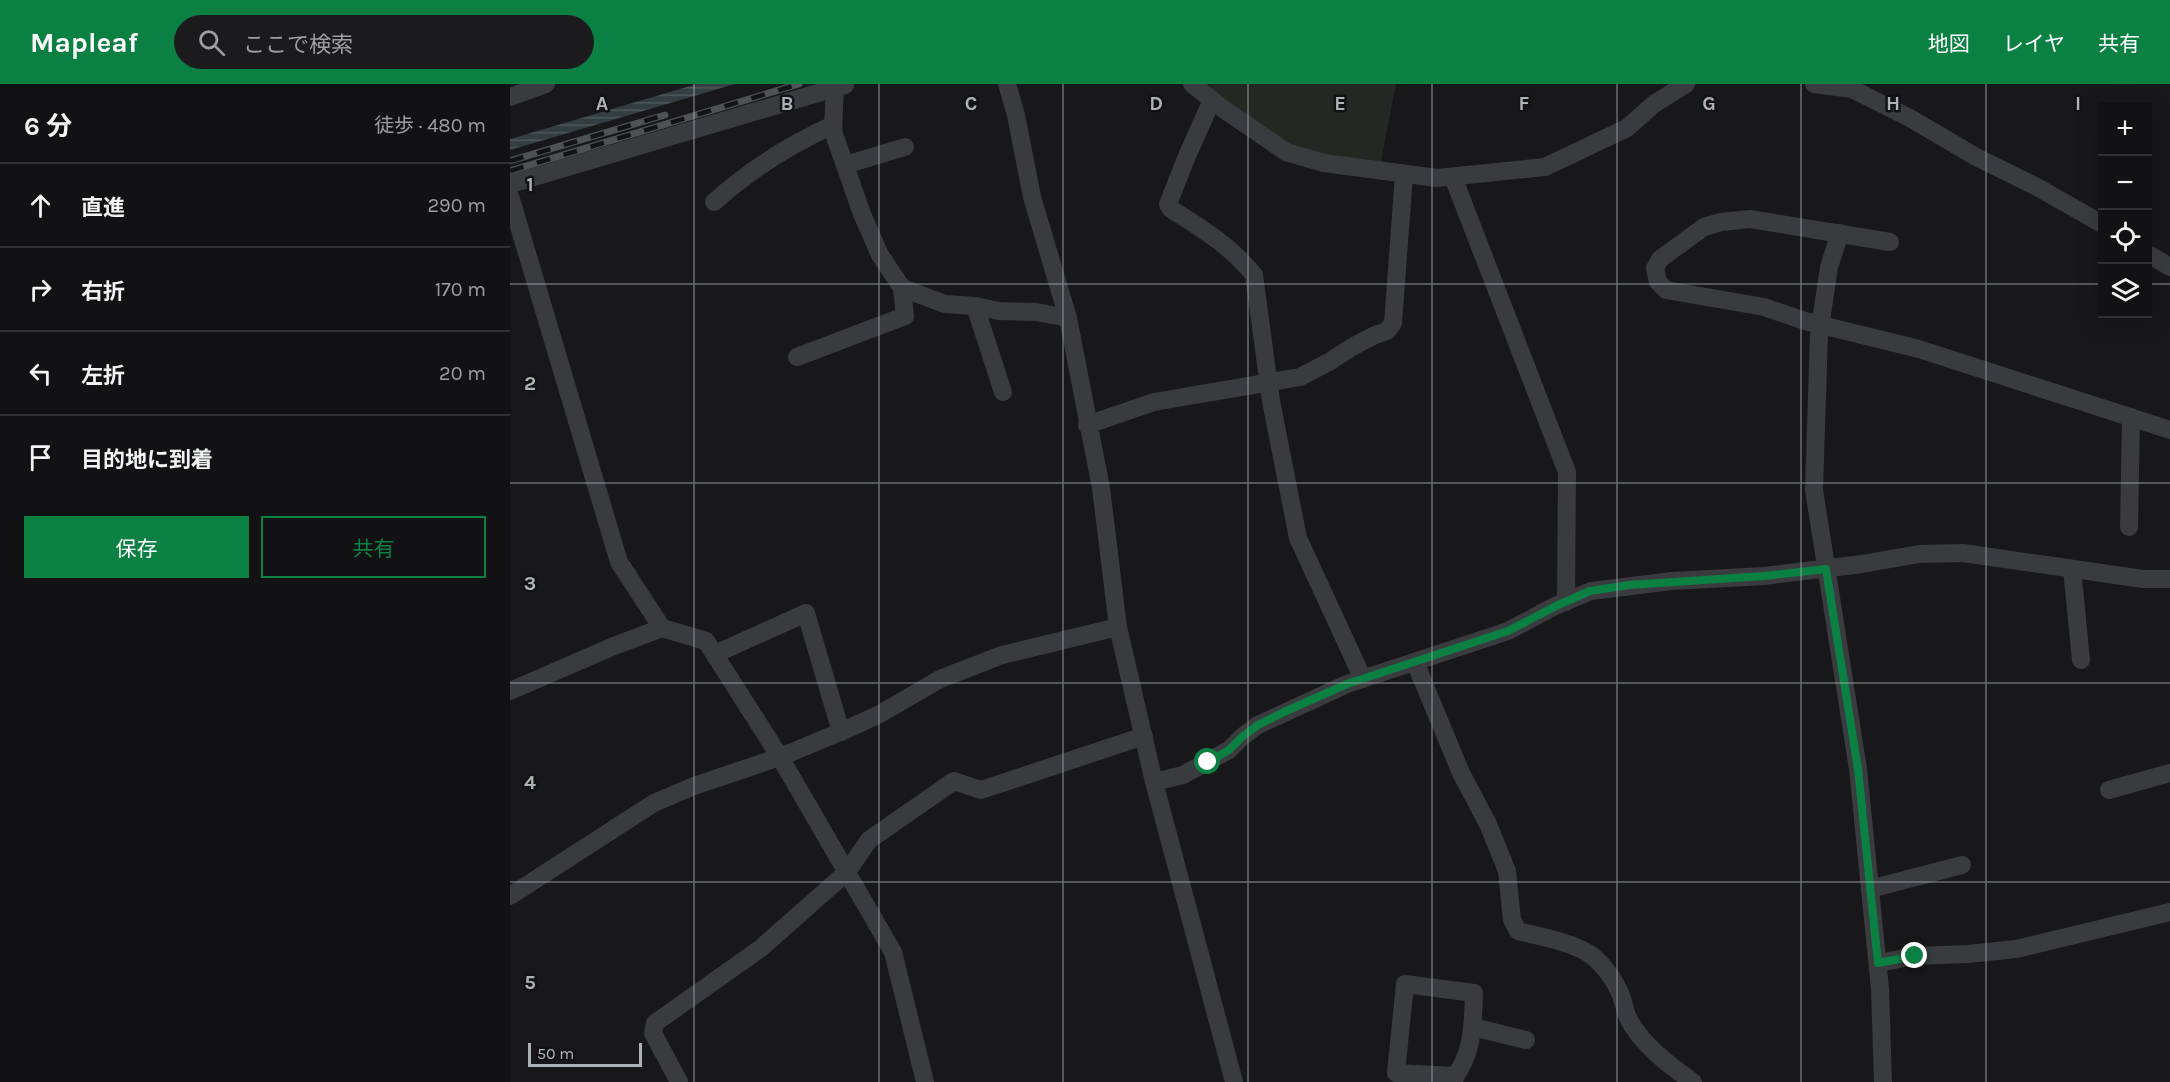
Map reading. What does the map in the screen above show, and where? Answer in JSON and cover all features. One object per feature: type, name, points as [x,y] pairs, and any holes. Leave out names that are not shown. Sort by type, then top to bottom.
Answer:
[{"type":"street","points":[[510,97],[546,84]]},
{"type":"street","points":[[1007,84],[1016,115],[1032,197],[1068,318],[1101,488],[1118,627],[1154,782],[1234,1082]]},
{"type":"street","points":[[1192,84],[1286,152],[1324,163],[1437,178],[1545,166],[1627,128],[1654,104],[1686,84]]},
{"type":"street","points":[[1814,84],[1852,89],[1910,118],[1976,157],[2037,187],[2098,221]]},
{"type":"street","points":[[510,184],[839,85],[833,131],[880,255],[902,288],[905,316],[797,357]]},
{"type":"street","points":[[1212,100],[1186,156],[1168,204],[1171,209],[1217,239],[1254,275],[1268,383],[1298,538],[1363,680]]},
{"type":"street","points":[[714,202],[739,180],[796,142],[833,125]]},
{"type":"street","points":[[845,165],[905,147]]},
{"type":"street","points":[[1087,425],[1154,402],[1300,377],[1329,363],[1352,347],[1387,331],[1393,323],[1404,175]]},
{"type":"street","points":[[1453,177],[1567,472],[1566,602]]},
{"type":"street","points":[[510,196],[619,562],[662,628]]},
{"type":"street","points":[[1890,242],[1750,219],[1721,222],[1704,227],[1660,259],[1655,268],[1658,282],[1666,290],[1764,307],[1821,325],[1919,349],[2170,430]]},
{"type":"street","points":[[1840,233],[1829,267],[1821,325],[1814,440],[1814,490],[1858,769],[1878,963],[1883,1082]]},
{"type":"street","points":[[2152,256],[2170,267]]},
{"type":"street","points":[[902,288],[945,304],[1036,312],[1068,318]]},
{"type":"street","points":[[975,306],[1003,392]]},
{"type":"street","points":[[2128,527],[2131,417]]},
{"type":"street","points":[[1154,782],[1183,775],[1229,750],[1258,725],[1337,689],[1508,631],[1590,591],[1629,585],[1764,576],[1919,554],[1963,553],[2143,579],[2170,579]]},
{"type":"street","points":[[2072,569],[2081,660]]},
{"type":"street","points":[[714,654],[806,613],[841,732]]},
{"type":"street","points":[[510,896],[654,803],[841,732],[878,715],[940,679],[1002,656],[1118,627]]},
{"type":"street","points":[[510,691],[662,628],[706,641],[780,757],[893,952],[925,1082]]},
{"type":"street","points":[[1415,662],[1461,773],[1488,824],[1507,871],[1512,920],[1518,931],[1551,939],[1588,953],[1608,973],[1621,993],[1628,1018],[1646,1042],[1672,1067],[1693,1082]]},
{"type":"street","points":[[679,1082],[653,1033],[655,1023],[760,948],[847,872],[869,840],[954,781],[981,790],[1144,736]]},
{"type":"street","points":[[2109,790],[2170,773]]},
{"type":"street","points":[[1870,889],[1962,865]]},
{"type":"street","points":[[1878,963],[1915,956],[2016,949],[2170,912]]},
{"type":"street","points":[[1405,984],[1474,993],[1472,1036],[1461,1070],[1453,1079],[1396,1073],[1405,984]]},
{"type":"street","points":[[1473,1027],[1526,1040]]},
{"type":"shaded area","points":[[697,84],[735,84],[510,150],[510,139]]},
{"type":"shaded area","points":[[1192,84],[1396,84],[1379,171],[1286,152]]},
{"type":"railway","points":[[510,171],[799,84]]},
{"type":"railway","points":[[510,161],[665,115]]},
{"type":"route","points":[[1208,762],[1229,750],[1258,725],[1284,712],[1347,684],[1508,631],[1590,591],[1629,585],[1764,576],[1826,569],[1858,769],[1878,963],[1915,956]]}]
